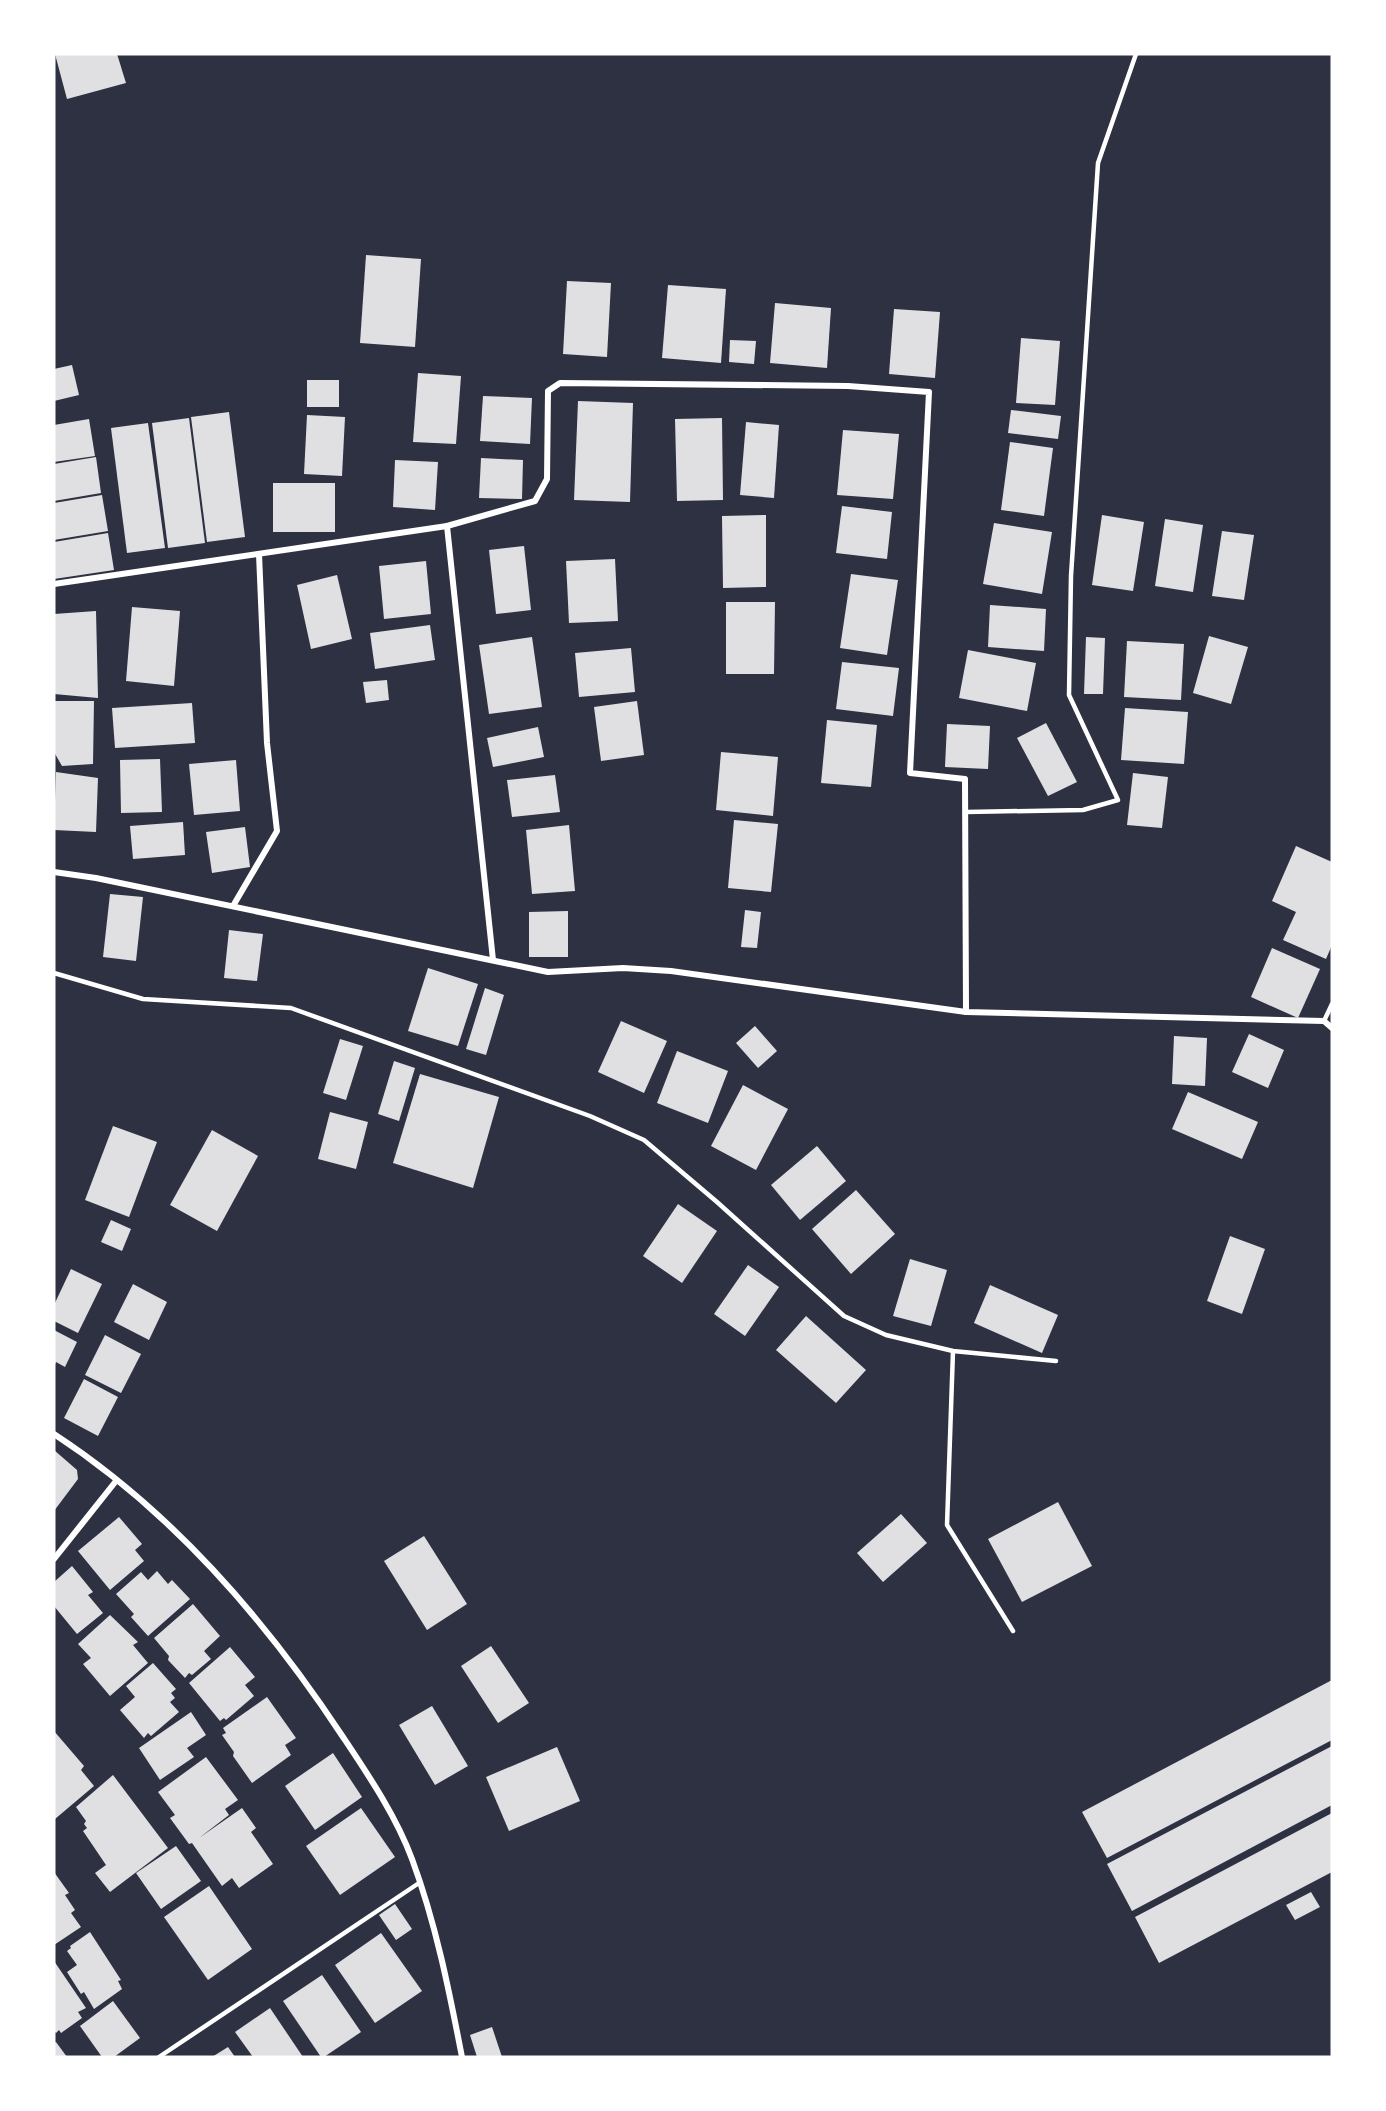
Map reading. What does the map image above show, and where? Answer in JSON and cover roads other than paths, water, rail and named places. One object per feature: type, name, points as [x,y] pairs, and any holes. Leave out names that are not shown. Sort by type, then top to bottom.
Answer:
[{"type":"street","points":[[54,584],[447,526],[535,501],[547,479],[548,391],[560,383],[848,386],[929,392],[910,773],[965,779],[966,1012]]},
{"type":"street","points":[[447,526],[493,960]]},
{"type":"street","points":[[233,906],[277,831],[267,743],[259,554]]},
{"type":"street","points":[[54,872],[96,878],[548,972],[623,968],[671,971],[966,1012],[1324,1022],[1332,1028]]},
{"type":"street","points":[[54,1434],[83,1453],[161,1517],[244,1603],[307,1682],[376,1786],[412,1858],[420,1882],[442,1954],[462,2057]]},
{"type":"street","points":[[54,1559],[116,1480]]},
{"type":"lane","points":[[966,812],[1083,810],[1118,800],[1069,695],[1071,588],[1098,163],[1136,54]]},
{"type":"lane","points":[[54,973],[143,999],[291,1008],[590,1116],[644,1140],[844,1316],[886,1335],[953,1351],[1056,1361]]},
{"type":"lane","points":[[1324,1022],[1332,1004]]},
{"type":"lane","points":[[953,1351],[947,1525],[1013,1631]]},
{"type":"lane","points":[[159,2057],[420,1882]]}]
